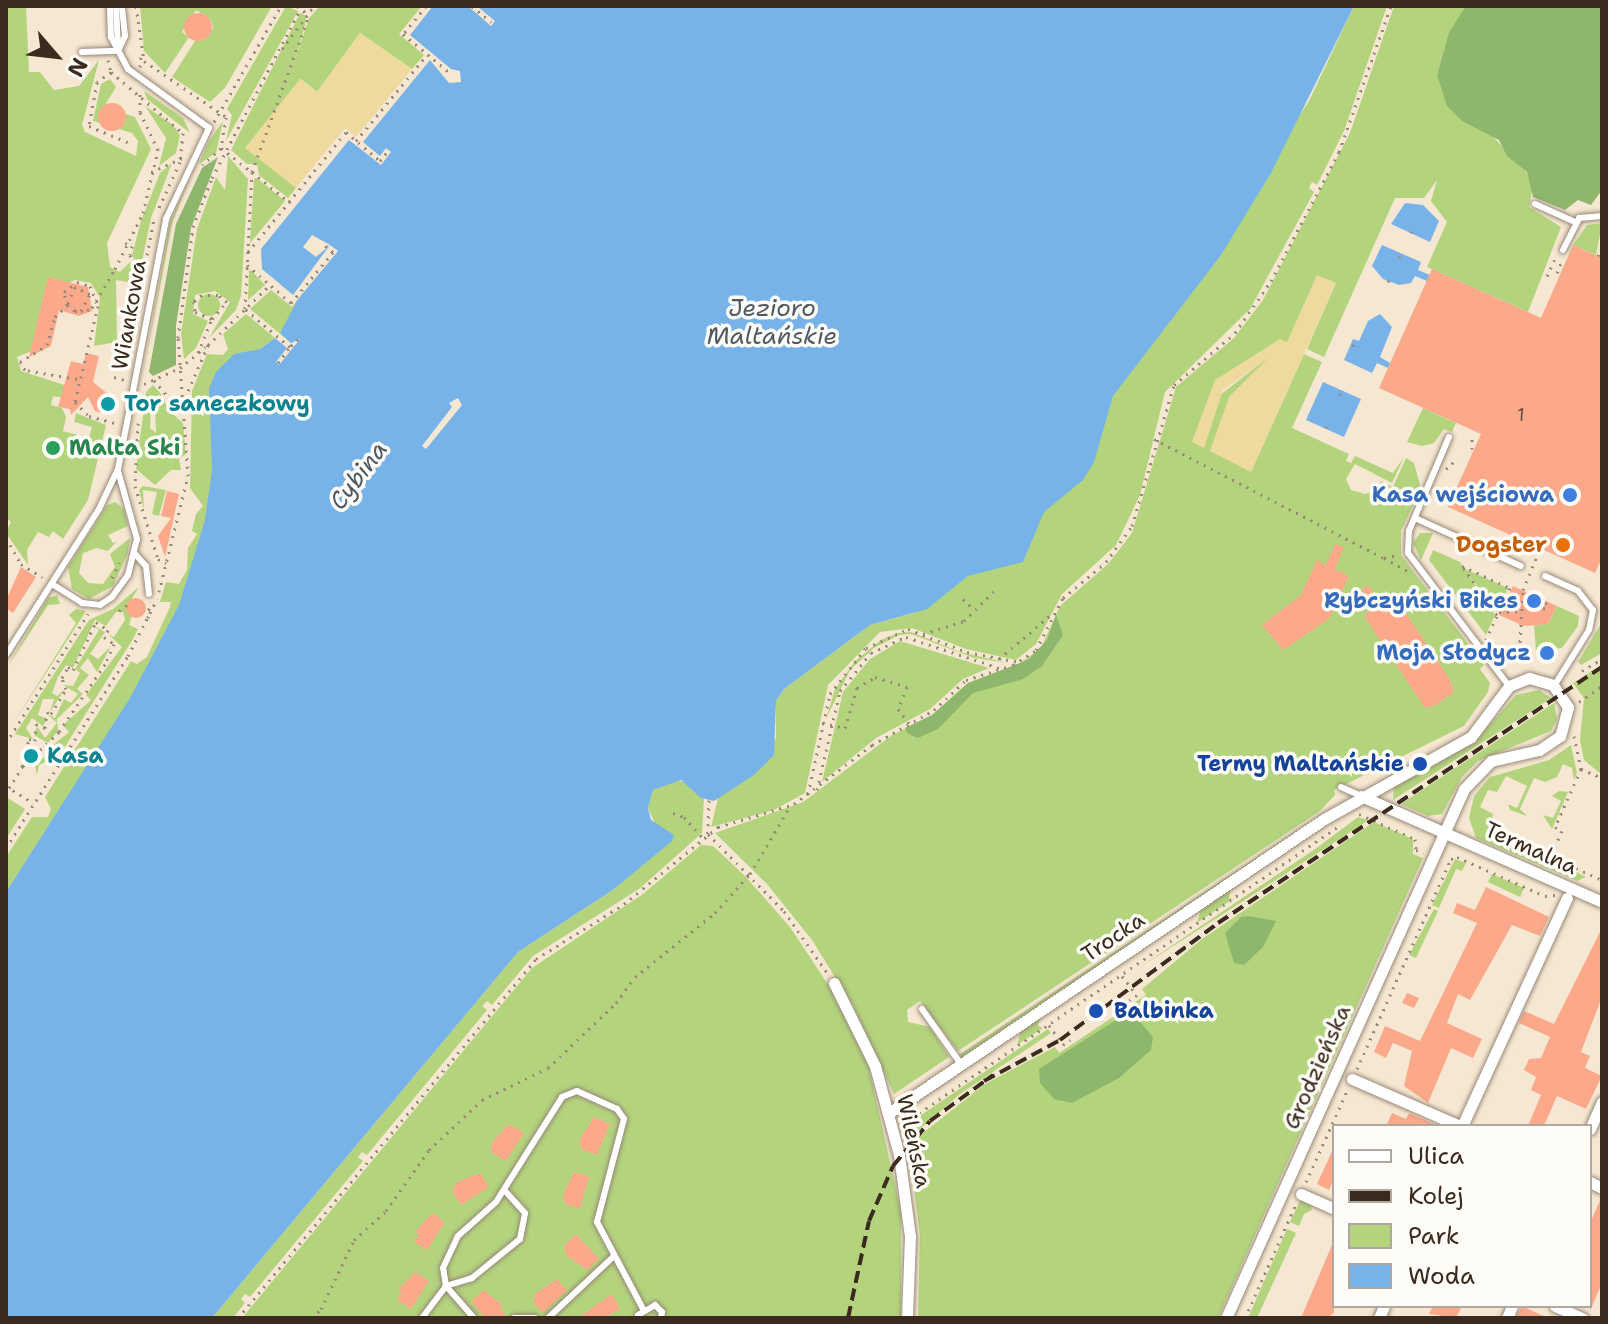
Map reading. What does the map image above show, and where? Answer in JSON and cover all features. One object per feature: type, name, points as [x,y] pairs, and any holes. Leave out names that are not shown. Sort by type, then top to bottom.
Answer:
[{"type":"street","points":[[1361,796],[1471,737],[1509,686],[1533,678],[1554,686],[1568,707],[1560,736],[1543,748],[1482,767],[1466,784],[1443,832]]},
{"type":"street","name":"Termalna","points":[[1361,796],[1443,832],[1566,894],[1602,902]]},
{"type":"street","name":"Trocka","points":[[889,1113],[1361,796]]},
{"type":"street","name":"Grodzieńska","points":[[1226,1318],[1293,1191],[1345,1076],[1443,832]]},
{"type":"street","points":[[1462,1124],[1566,894]]},
{"type":"street","name":"Wileńska","points":[[834,983],[870,1053],[889,1113],[908,1212],[907,1318]]},
{"type":"street","points":[[1345,1076],[1456,1124]]},
{"type":"street","points":[[1592,1124],[1602,1102]]},
{"type":"street","points":[[1293,1191],[1332,1208]]},
{"type":"street","points":[[1560,1308],[1582,1318]]},
{"type":"lane","points":[[110,6],[111,37],[139,78],[209,128]]},
{"type":"lane","points":[[118,51],[125,36],[119,6]]},
{"type":"lane","points":[[82,52],[118,51]]},
{"type":"lane","name":"Wiankowa","points":[[6,655],[118,469],[129,427],[160,240],[191,163],[209,128]]},
{"type":"lane","points":[[1535,204],[1575,222]]},
{"type":"lane","points":[[1562,252],[1575,222],[1590,214],[1602,216]]},
{"type":"lane","points":[[1449,437],[1415,518],[1408,553],[1509,686]]},
{"type":"lane","points":[[52,583],[94,605],[112,597],[136,555],[135,524],[118,469]]},
{"type":"lane","points":[[1415,518],[1521,566]]},
{"type":"lane","points":[[136,555],[146,566],[149,594]]},
{"type":"lane","points":[[1545,576],[1578,591],[1593,610],[1589,630],[1554,686]]},
{"type":"lane","points":[[1593,610],[1602,607]]},
{"type":"lane","points":[[1341,787],[1361,796]]},
{"type":"lane","points":[[922,1009],[961,1064]]},
{"type":"lane","points":[[474,1318],[446,1286],[443,1268],[452,1244],[505,1191],[566,1094],[577,1091],[617,1109],[625,1127],[601,1194],[597,1222],[639,1315],[655,1305],[662,1312],[661,1318]]},
{"type":"lane","points":[[422,1318],[446,1286],[472,1278],[520,1239],[525,1213],[505,1191]]},
{"type":"lane","points":[[548,1318],[613,1257]]},
{"type":"lane","points":[[514,1318],[535,1318]]},
{"type":"path","points":[[67,305],[81,311],[92,308],[115,269],[125,243],[143,213],[158,150],[140,112],[141,55],[136,6]]},
{"type":"path","points":[[209,128],[281,6]]},
{"type":"path","points":[[245,309],[252,172],[314,6]]},
{"type":"path","points":[[426,6],[403,34],[449,72]]},
{"type":"path","points":[[472,6],[491,22]]},
{"type":"path","points":[[999,659],[1055,610],[1124,540],[1138,512],[1154,439],[1174,385],[1235,333],[1271,281],[1339,152],[1391,6]]},
{"type":"path","points":[[6,848],[148,621],[168,563],[188,476],[178,338],[193,227],[226,151],[298,8],[309,15]]},
{"type":"path","points":[[277,55],[309,15]]},
{"type":"path","points":[[106,51],[111,72],[181,129],[181,157],[157,211],[147,255]]},
{"type":"path","points":[[141,55],[152,69],[226,117],[221,148],[200,167],[181,157]]},
{"type":"path","points":[[356,141],[427,55]]},
{"type":"path","points":[[111,72],[97,82],[89,126],[132,144]]},
{"type":"path","points":[[247,254],[346,132],[380,161],[387,152]]},
{"type":"path","points":[[221,148],[289,202]]},
{"type":"path","points":[[151,172],[181,157]]},
{"type":"path","points":[[125,243],[132,246],[135,284]]},
{"type":"path","points":[[247,265],[291,303],[333,252],[322,243]]},
{"type":"path","points":[[1598,256],[1602,248]]},
{"type":"path","points":[[1557,273],[1562,252]]},
{"type":"path","points":[[1547,276],[1562,252]]},
{"type":"path","points":[[67,305],[64,292],[75,282],[94,290],[98,306],[77,379],[75,402],[83,412],[129,427]]},
{"type":"path","points":[[114,377],[145,384],[180,368],[270,285]]},
{"type":"path","points":[[77,379],[52,377],[20,365],[23,356],[46,347],[55,317],[67,305],[70,290],[84,288],[90,299],[81,311]]},
{"type":"path","points":[[198,353],[212,319],[226,306],[225,299],[210,294],[198,297],[195,312],[212,319]]},
{"type":"path","points":[[245,309],[290,347]]},
{"type":"path","points":[[278,363],[298,339]]},
{"type":"path","points":[[1353,346],[1356,340]]},
{"type":"path","points":[[184,401],[208,345]]},
{"type":"path","points":[[143,397],[147,369]]},
{"type":"path","points":[[154,380],[186,417]]},
{"type":"path","points":[[141,411],[134,474],[142,514],[158,559],[168,563]]},
{"type":"path","points":[[1472,437],[1472,449]]},
{"type":"path","points":[[1154,439],[1415,575]]},
{"type":"path","points":[[1446,469],[1458,458]]},
{"type":"path","points":[[135,524],[142,514]]},
{"type":"path","points":[[6,538],[21,564],[52,583]]},
{"type":"path","points":[[1519,658],[1523,590],[1540,549]]},
{"type":"path","points":[[1384,558],[1408,553]]},
{"type":"path","points":[[108,583],[122,556]]},
{"type":"path","points":[[1486,640],[1497,615],[1462,566],[1510,588],[1499,612],[1523,611]]},
{"type":"path","points":[[923,634],[964,621],[994,591]]},
{"type":"path","points":[[148,621],[149,594]]},
{"type":"path","points":[[963,599],[975,610]]},
{"type":"path","points":[[6,743],[94,605]]},
{"type":"path","points":[[119,611],[127,605]]},
{"type":"path","points":[[238,1318],[536,959],[624,904],[708,834],[790,806],[909,723],[934,710],[966,680],[1019,662],[1040,644],[1055,610]]},
{"type":"path","points":[[22,767],[29,739],[35,741],[36,724],[45,728],[47,712],[51,714],[66,689],[62,678],[68,667],[73,670],[96,622],[108,630],[104,637],[114,644],[105,664],[51,742],[22,767],[8,787],[35,804]]},
{"type":"path","points":[[807,796],[822,723],[841,674],[859,654],[897,630],[923,634],[999,659],[1019,662]]},
{"type":"path","points":[[817,790],[830,724],[852,673],[871,653],[898,639],[915,639],[1003,668]]},
{"type":"path","points":[[1582,671],[1602,659]]},
{"type":"path","points":[[822,723],[845,728],[857,688],[875,677],[907,687],[898,709],[909,723]]},
{"type":"path","points":[[1577,702],[1602,686]]},
{"type":"path","points":[[1574,736],[1581,769],[1555,827],[1562,831],[1552,852],[1554,858],[1602,880]]},
{"type":"path","points":[[1581,769],[1602,778]]},
{"type":"path","points":[[709,800],[708,834],[784,911],[834,983]]},
{"type":"path","points":[[312,1318],[321,1309],[354,1240],[386,1211],[429,1150],[482,1100],[548,1068],[616,1003],[635,977],[715,913],[750,874],[790,806]]},
{"type":"path","points":[[673,813],[684,817],[703,838]]},
{"type":"path","points":[[1357,815],[1415,839],[1416,850],[1423,853]]},
{"type":"path","points":[[906,1146],[919,1113],[1051,1027],[1347,822]]},
{"type":"path","points":[[1237,1318],[1446,854],[1460,851],[1566,894]]},
{"type":"path","points":[[1345,1076],[1447,864],[1457,857],[1545,896],[1566,894]]},
{"type":"path","points":[[1122,976],[1137,995],[1129,1000]]},
{"type":"path","points":[[1051,1027],[1059,1023]]},
{"type":"path","points":[[1051,1027],[1063,1045],[1070,1040]]},
{"type":"path","points":[[1245,1318],[1293,1191]]},
{"type":"green space","points":[[6,6],[26,6],[29,72],[40,72],[54,90],[79,86],[99,60],[82,125],[85,132],[136,156],[138,141],[132,133],[93,121],[101,84],[110,79],[116,87],[104,107],[135,117],[151,149],[107,243],[110,267],[120,272],[130,262],[135,272],[133,283],[116,280],[117,342],[94,346],[100,298],[91,283],[75,280],[67,284],[34,350],[17,357],[21,371],[80,390],[78,400],[53,396],[51,405],[62,408],[66,417],[63,431],[89,438],[92,427],[74,422],[76,413],[106,425],[88,500],[63,539],[53,531],[49,537],[38,532],[27,550],[28,565],[6,533],[11,522],[6,517]]},
{"type":"green space","points":[[140,6],[272,6],[225,88],[210,102],[172,77],[195,41],[205,40],[213,28],[211,20],[196,10],[182,32],[189,37],[165,73],[144,51]]},
{"type":"green space","points":[[286,6],[298,11],[226,141],[232,115],[227,109]]},
{"type":"green space","points":[[320,6],[422,6],[399,34],[424,55],[412,69],[360,33],[317,92],[301,79],[246,147],[296,188],[288,198],[259,175],[257,164],[247,164],[231,150],[300,13],[306,16],[305,26],[293,66],[309,18]]},
{"type":"green space","points":[[1354,6],[1387,6],[1344,131],[1317,185],[1312,182],[1309,188],[1314,192],[1250,309],[1165,392],[1140,495],[1116,545],[1062,594],[1036,644],[1016,660],[966,649],[912,628],[880,632],[828,685],[805,793],[774,810],[711,827],[719,794],[754,775],[776,738],[776,701],[784,689],[870,625],[914,613],[968,576],[1082,442],[1309,101]]},
{"type":"green space","points":[[1394,6],[1467,6],[1449,32],[1437,75],[1462,121],[1486,129],[1526,172],[1533,185],[1529,207],[1561,227],[1528,312],[1427,267],[1447,222],[1431,201],[1437,180],[1424,198],[1395,198],[1324,357],[1307,349],[1336,283],[1287,343],[1215,381],[1220,395],[1270,356],[1262,369],[1251,472],[1304,354],[1322,362],[1292,428],[1349,454],[1346,461],[1351,463],[1355,456],[1393,473],[1404,457],[1392,483],[1355,464],[1346,479],[1351,490],[1365,494],[1377,490],[1381,481],[1393,487],[1406,458],[1414,463],[1421,488],[1401,531],[1401,555],[1484,665],[1480,669],[1490,683],[1488,692],[1464,726],[1334,790],[1335,795],[1320,811],[958,1051],[920,1001],[907,1010],[908,1022],[930,1027],[949,1057],[894,1094],[853,1006],[812,940],[767,884],[715,833],[803,802],[892,735],[932,716],[968,683],[1010,670],[1041,648],[1060,606],[1108,564],[1132,533],[1176,387],[1234,338],[1263,300],[1350,133]]},
{"type":"green space","points":[[1466,6],[1602,6],[1602,190],[1591,205],[1578,200],[1565,210],[1533,197],[1527,172],[1507,156],[1499,140],[1462,121],[1447,106],[1437,75],[1449,32]]},
{"type":"green space","points":[[144,91],[183,118],[190,133],[147,99]]},
{"type":"green space","points":[[145,106],[173,125],[180,135],[176,153],[159,166],[166,138]]},
{"type":"green space","points":[[223,121],[216,153],[199,164],[209,141]]},
{"type":"green space","points":[[228,156],[248,179],[241,296],[236,310],[209,338],[230,302],[215,291],[195,295],[193,314],[208,321],[196,348],[184,359],[181,334],[197,229],[216,177],[225,190]]},
{"type":"green space","points":[[218,157],[191,228],[176,325],[176,365],[153,376],[149,372],[176,224],[202,168]]},
{"type":"green space","points":[[172,163],[151,218],[140,271],[132,255],[141,221],[160,173]]},
{"type":"green space","points":[[193,171],[172,223],[143,376],[170,223]]},
{"type":"green space","points":[[257,178],[285,201],[250,243],[254,179]]},
{"type":"green space","points":[[1602,223],[1596,255],[1573,245],[1587,225]]},
{"type":"green space","points":[[249,271],[265,285],[248,300]]},
{"type":"green space","points":[[271,290],[292,307],[298,299],[291,343],[250,309]]},
{"type":"green space","points":[[209,294],[217,297],[220,305],[217,313],[209,316],[201,313],[198,305],[201,297]]},
{"type":"green space","points":[[246,314],[275,338],[260,349],[213,442],[216,502],[173,633],[166,634],[165,646],[6,892],[6,857],[32,817],[48,817],[51,809],[45,797],[131,661],[137,664],[147,657],[170,607],[171,602],[160,602],[166,582],[179,584],[187,570],[188,548],[197,534],[192,531],[196,514],[203,506],[190,488],[192,391],[207,354],[223,355],[228,349],[223,334]]},
{"type":"green space","points":[[153,385],[162,395],[151,403],[150,428],[156,433],[155,406],[164,398],[167,409],[183,423],[186,454],[179,459],[181,470],[171,470],[155,485],[136,469],[146,392]]},
{"type":"green space","points":[[1423,408],[1456,423],[1452,432],[1444,429],[1434,443],[1422,446],[1407,442]]},
{"type":"green space","points":[[143,486],[166,490],[159,516],[152,514],[157,492],[143,490],[144,510],[139,490]]},
{"type":"green space","points":[[115,502],[124,509],[128,526],[108,535],[113,543],[117,541],[108,551],[97,548],[83,553],[79,573],[88,583],[103,584],[115,567],[110,554],[130,538],[128,553],[113,586],[89,599],[72,589],[68,567],[107,505]]},
{"type":"green space","points":[[1420,533],[1433,533],[1421,560],[1413,543]]},
{"type":"green space","points":[[1433,550],[1460,562],[1495,615],[1486,635],[1429,560]]},
{"type":"green space","points":[[1463,568],[1508,588],[1497,612]]},
{"type":"green space","points":[[139,587],[127,607],[132,616],[129,625],[138,629],[133,639],[59,756],[39,765],[37,775],[34,761],[53,755],[52,746],[69,732],[63,725],[91,700],[86,695],[122,647],[108,634],[114,637],[125,620],[123,612],[116,612],[106,626],[95,620],[73,668],[66,665],[58,677],[52,693],[57,696],[65,689],[50,712],[54,699],[43,699],[38,715],[47,719],[43,726],[32,718],[26,728],[33,739],[15,734],[89,620],[113,609]]},
{"type":"green space","points":[[57,595],[60,604],[48,605],[6,669],[48,598]]},
{"type":"green space","points":[[1557,606],[1579,616],[1578,626],[1562,648],[1536,651],[1534,625],[1548,624]]},
{"type":"green space","points":[[76,609],[86,611],[10,729],[76,623],[69,615]]},
{"type":"green space","points":[[1056,615],[1063,635],[1042,666],[1023,679],[973,693],[938,729],[918,738],[907,733],[905,728],[932,715],[968,683],[1028,660],[1047,640]]},
{"type":"green space","points":[[1602,622],[1602,653],[1581,665],[1578,662]]},
{"type":"green space","points":[[95,626],[105,632],[90,654],[98,659],[111,646],[97,672],[88,658],[80,668],[89,675],[77,689],[83,694],[57,719],[58,731],[48,743],[34,735],[37,726],[45,738],[57,723],[47,714],[55,718],[64,699],[71,703],[78,694],[63,685],[73,686],[80,673],[75,669],[99,630]]},
{"type":"green space","points":[[911,632],[960,652],[1009,663],[974,658],[911,634],[899,635],[874,648],[850,670],[826,719],[835,689],[855,661],[881,640],[898,633]]},
{"type":"green space","points":[[900,641],[989,668],[963,679],[930,709],[876,738],[822,782],[843,692],[870,659]]},
{"type":"green space","points":[[1602,665],[1602,775],[1584,760],[1580,740],[1584,698],[1573,683]]},
{"type":"green space","points":[[1539,690],[1551,698],[1393,800],[1394,785],[1473,744],[1516,695]]},
{"type":"green space","points":[[1554,703],[1557,719],[1551,731],[1478,761],[1462,777],[1442,814],[1428,816],[1401,804]]},
{"type":"green space","points":[[1571,745],[1577,773],[1574,780],[1572,768],[1563,764],[1557,777],[1545,782],[1534,778],[1520,809],[1527,816],[1510,810],[1508,804],[1517,808],[1527,786],[1506,776],[1497,792],[1488,790],[1480,807],[1493,814],[1489,827],[1546,852],[1554,844],[1552,859],[1586,877],[1577,881],[1476,838],[1469,818],[1474,796],[1490,777],[1549,760]]},
{"type":"green space","points":[[672,780],[687,782],[704,799],[702,833],[639,889],[533,956],[492,1005],[487,1001],[482,1006],[487,1010],[367,1155],[362,1152],[358,1157],[363,1161],[250,1297],[245,1294],[241,1299],[245,1303],[233,1318],[212,1318],[518,952],[614,889],[673,835],[657,828],[648,808],[653,790]]},
{"type":"green space","points":[[1559,791],[1568,792],[1552,829],[1543,815],[1553,818],[1561,801],[1552,796]]},
{"type":"green space","points":[[6,797],[25,809],[6,839]]},
{"type":"green space","points":[[1321,815],[962,1057],[960,1054]]},
{"type":"green space","points":[[1358,817],[1369,820],[1136,970],[1318,847]]},
{"type":"green space","points":[[1374,822],[1413,839],[1413,854],[1423,858],[1218,1318],[918,1318],[920,1235],[909,1150],[918,1137],[985,1084],[1055,1047],[1059,1053],[1146,995],[1142,989],[1202,939]]},
{"type":"green space","points":[[701,845],[713,846],[744,875],[790,927],[829,986],[868,1064],[901,1211],[901,1318],[242,1318],[532,968],[643,894]]},
{"type":"green space","points":[[1455,859],[1466,863],[1462,871],[1456,869],[1439,908],[1432,905]]},
{"type":"green space","points":[[1492,874],[1524,888],[1520,897],[1488,882]]},
{"type":"green space","points":[[1231,888],[1229,898],[1233,899],[1197,923],[1201,909]]},
{"type":"green space","points":[[1434,909],[1438,911],[1416,958],[1409,955]]},
{"type":"green space","points":[[1241,917],[1276,921],[1263,947],[1244,965],[1234,963],[1225,933]]},
{"type":"green space","points":[[1124,1015],[1141,1023],[1153,1037],[1151,1050],[1119,1078],[1072,1103],[1054,1099],[1040,1083],[1039,1069]]},
{"type":"green space","points":[[1041,1016],[1038,1026],[1043,1028],[1017,1045],[1021,1030]]},
{"type":"green space","points":[[1048,1029],[1051,1033],[960,1094],[910,1138],[921,1115]]},
{"type":"green space","points":[[915,1101],[913,1111],[918,1112],[901,1137],[899,1114]]},
{"type":"green space","points":[[1300,1201],[1309,1201],[1312,1210],[1304,1214],[1299,1226],[1290,1222]]},
{"type":"green space","points":[[1287,1229],[1296,1233],[1257,1318],[1248,1318]]},
{"type":"sand","points":[[360,33],[412,69],[356,137],[345,128],[296,188],[245,148],[300,79],[317,92]]},
{"type":"sand","points":[[1317,275],[1336,283],[1251,472],[1210,451],[1229,397],[1269,357],[1223,390],[1204,448],[1192,442],[1215,380],[1280,339],[1287,342]]},
{"type":"water","name":"Jezioro Maltańskie","points":[[433,6],[468,6],[491,26],[495,21],[477,6],[1354,6],[1271,173],[1221,255],[1113,396],[1094,462],[1083,480],[1044,512],[1023,562],[968,576],[927,609],[870,625],[784,689],[776,701],[774,755],[754,775],[714,801],[701,798],[681,780],[653,790],[648,808],[651,820],[674,835],[672,841],[614,889],[518,952],[212,1318],[6,1318],[6,892],[130,698],[179,605],[205,520],[212,470],[209,388],[216,372],[234,354],[260,349],[275,338],[287,348],[276,362],[279,365],[300,339],[291,343],[280,333],[298,299],[262,269],[261,249],[349,140],[381,165],[391,152],[386,148],[380,156],[363,142],[430,60],[449,83],[461,82],[460,71],[451,69],[410,35]],"holes":[[[312,235],[330,245],[316,257],[303,247]],[[458,398],[462,405],[426,449],[422,446],[452,407],[449,403]]]},
{"type":"water","points":[[1405,203],[1423,205],[1439,221],[1430,242],[1391,224]]},
{"type":"water","points":[[1382,245],[1421,262],[1418,270],[1430,275],[1427,281],[1415,276],[1411,283],[1399,285],[1383,279],[1372,266]]},
{"type":"water","points":[[1380,314],[1392,327],[1380,357],[1390,363],[1388,368],[1377,363],[1372,373],[1344,360],[1353,339],[1359,341],[1368,321]]},
{"type":"water","points":[[1323,382],[1361,399],[1344,437],[1306,420]]},
{"type":"pier","points":[[330,245],[338,251],[298,299],[293,295]]},
{"type":"building","points":[[198,13],[208,17],[212,27],[208,37],[198,41],[188,37],[184,27],[188,17]]},
{"type":"building","points":[[112,103],[122,107],[126,117],[122,127],[112,131],[102,127],[98,117],[102,107]]},
{"type":"building","points":[[1573,245],[1602,258],[1602,558],[1595,573],[1448,507],[1481,434],[1379,388],[1432,269],[1541,318]]},
{"type":"building","points":[[48,277],[88,287],[92,311],[79,316],[59,310],[51,346],[29,357]]},
{"type":"building","points":[[86,353],[99,356],[93,382],[113,398],[106,414],[95,411],[88,397],[71,415],[70,409],[58,407],[71,361],[83,364]]},
{"type":"building","points":[[167,491],[179,494],[165,557],[158,536],[171,518],[161,516]]},
{"type":"building","points":[[1335,544],[1344,547],[1335,569],[1349,576],[1329,619],[1283,650],[1262,625],[1301,595],[1317,560],[1326,565]]},
{"type":"building","points":[[21,567],[36,577],[13,613],[6,608],[6,600]]},
{"type":"building","points":[[1368,585],[1382,604],[1394,595],[1449,678],[1454,692],[1436,705],[1425,708],[1364,616],[1373,609],[1361,590]]},
{"type":"building","points":[[1513,586],[1557,606],[1548,624],[1524,626],[1499,615]]},
{"type":"building","points":[[136,598],[143,601],[146,608],[143,615],[136,618],[129,615],[126,608],[129,601]]},
{"type":"building","points":[[1486,887],[1549,917],[1540,936],[1512,925],[1470,1000],[1458,994],[1447,1023],[1482,1039],[1473,1058],[1451,1048],[1428,1103],[1404,1086],[1412,1051],[1393,1043],[1386,1058],[1374,1052],[1385,1026],[1420,1041],[1477,923],[1453,913],[1457,903],[1475,910]]},
{"type":"building","points":[[1602,928],[1602,997],[1581,1052],[1590,1056],[1585,1068],[1602,1076],[1586,1109],[1557,1096],[1545,1124],[1529,1124],[1541,1095],[1531,1090],[1536,1077],[1524,1070],[1529,1059],[1541,1058],[1550,1037],[1519,1023],[1524,1011],[1554,1024]]},
{"type":"building","points":[[1407,993],[1419,998],[1414,1008],[1402,1003]]},
{"type":"building","points":[[1392,1113],[1406,1119],[1409,1113],[1434,1124],[1387,1124]]},
{"type":"building","points":[[594,1117],[610,1124],[597,1155],[581,1149],[580,1139]]},
{"type":"building","points":[[509,1124],[524,1133],[506,1161],[491,1152],[492,1142]]},
{"type":"building","points":[[1332,1151],[1332,1183],[1329,1190],[1317,1184]]},
{"type":"building","points":[[574,1172],[589,1176],[580,1209],[565,1204],[563,1195]]},
{"type":"building","points":[[480,1173],[489,1187],[461,1205],[452,1191],[457,1182]]},
{"type":"building","points":[[1602,1196],[1602,1283],[1592,1306],[1592,1218]]},
{"type":"building","points":[[432,1213],[445,1222],[427,1250],[414,1242],[419,1234],[415,1232]]},
{"type":"building","points":[[576,1234],[599,1259],[587,1270],[566,1255],[564,1246]]},
{"type":"building","points":[[1332,1245],[1334,1313],[1327,1318],[1301,1318]]},
{"type":"building","points":[[415,1272],[429,1281],[411,1309],[397,1300],[402,1292],[398,1290]]},
{"type":"building","points":[[557,1279],[567,1290],[543,1313],[533,1302],[536,1293]]},
{"type":"building","points":[[483,1290],[503,1305],[500,1308],[508,1318],[486,1318],[471,1302]]},
{"type":"building","points":[[612,1294],[620,1309],[604,1318],[578,1318]]},
{"type":"building","points":[[1432,1308],[1461,1308],[1456,1318],[1429,1314]]},
{"type":"building","points":[[1521,1308],[1526,1308],[1548,1318],[1516,1318]]},
{"type":"railway","points":[[984,1081],[1060,1040],[1218,923],[1602,667]]},
{"type":"railway","points":[[848,1318],[869,1221],[893,1166],[930,1121],[993,1075]]},
{"type":"place","name":"Tor saneczkowy","points":[[108,404]]},
{"type":"place","name":"Malta Ski","points":[[53,448]]},
{"type":"place","name":"Kasa wejściowa","points":[[1570,495]]},
{"type":"place","name":"Dogster","points":[[1563,545]]},
{"type":"place","name":"Rybczyński Bikes","points":[[1534,601]]},
{"type":"place","name":"Moja Słodycz","points":[[1547,653]]},
{"type":"place","name":"Kasa","points":[[31,756]]},
{"type":"place","name":"Termy Maltańskie","points":[[1420,764]]},
{"type":"place","name":"Balbinka","points":[[1096,1011]]},
{"type":"water label","name":"Cybina","points":[[359,476]]}]
